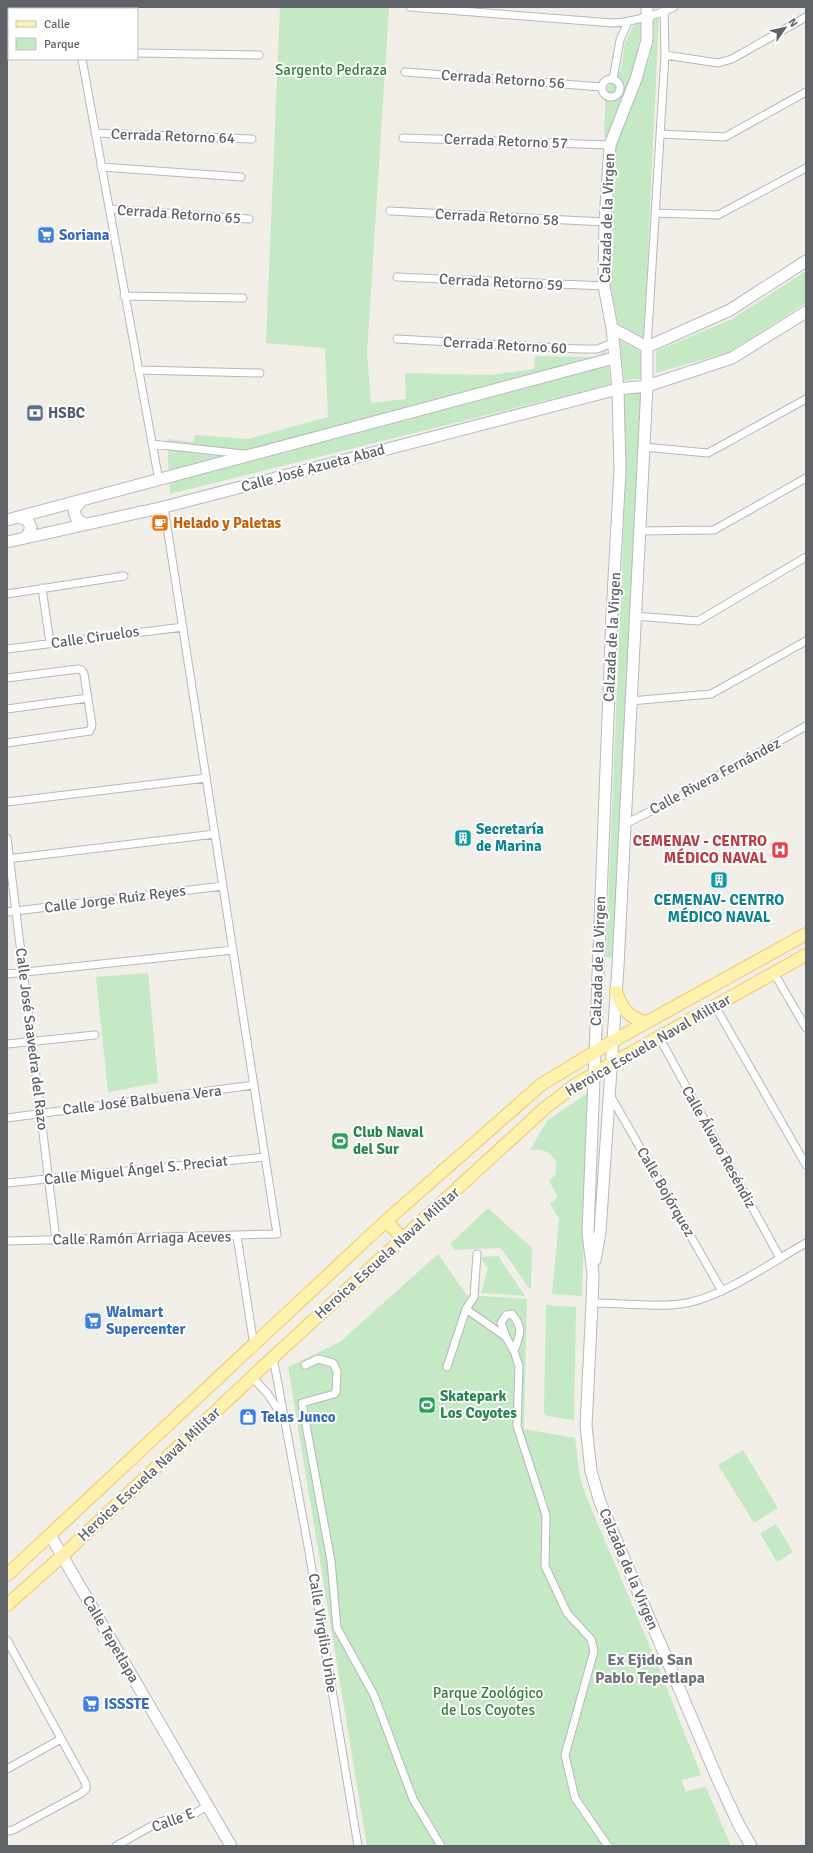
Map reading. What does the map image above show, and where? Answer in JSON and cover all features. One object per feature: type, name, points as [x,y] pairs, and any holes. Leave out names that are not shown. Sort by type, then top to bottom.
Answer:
[{"type":"main road","name":"Calzada de la Virgen","points":[[593,1274],[588,1233],[612,615],[619,477],[618,389],[612,328],[604,286],[605,222],[610,145],[636,79],[646,40],[647,11]]},
{"type":"main road","points":[[612,328],[647,347],[730,310],[806,261]]},
{"type":"main road","name":"Calle José Azueta Abad","points":[[7,542],[164,507],[618,389],[647,386],[732,358],[806,312]]},
{"type":"main road","name":"Calzada de la Virgen","points":[[647,347],[647,386],[634,616],[616,991],[600,1232],[593,1274],[586,1426],[589,1458],[594,1485],[715,1773],[739,1825],[751,1846]]},
{"type":"main road","name":"Calle José Azueta Abad","points":[[7,520],[614,358]]},
{"type":"main road","points":[[81,501],[74,510],[75,515],[78,520],[88,524]]},
{"type":"main road","points":[[19,517],[27,520],[31,527],[30,532],[24,538]]},
{"type":"main road","name":"Heroica Escuela Naval Militar","points":[[7,1575],[254,1346],[386,1221],[542,1084],[646,1022],[806,934]]},
{"type":"main road","name":"Heroica Escuela Naval Militar","points":[[7,1605],[62,1556],[273,1357],[402,1238],[527,1124],[558,1098],[611,1064],[806,955]]},
{"type":"main road","points":[[616,991],[620,1003],[627,1013],[636,1019],[646,1022]]},
{"type":"main road","points":[[386,1221],[402,1238]]},
{"type":"main road","name":"Calle Tepetlapa","points":[[50,1536],[231,1846]]},
{"type":"street","points":[[410,7],[628,22],[647,11],[664,10],[674,7]]},
{"type":"street","name":"Calzada de la Virgen","points":[[647,347],[665,55],[664,10]]},
{"type":"street","points":[[665,55],[718,63],[732,59],[806,17]]},
{"type":"street","points":[[613,79],[620,40],[628,22]]},
{"type":"street","points":[[138,53],[259,55]]},
{"type":"street","points":[[82,60],[94,133],[159,480]]},
{"type":"street","name":"Cerrada Retorno 56","points":[[405,72],[602,87]]},
{"type":"street","points":[[613,79],[617,81],[620,88],[616,95],[609,96],[605,94],[602,87],[606,81],[613,79]]},
{"type":"street","points":[[660,134],[725,136],[806,92]]},
{"type":"street","name":"Cerrada Retorno 64","points":[[94,133],[252,139]]},
{"type":"street","name":"Cerrada Retorno 57","points":[[403,138],[610,145]]},
{"type":"street","points":[[101,167],[241,177]]},
{"type":"street","points":[[655,213],[718,215],[806,168]]},
{"type":"street","name":"Cerrada Retorno 65","points":[[109,210],[249,219]]},
{"type":"street","name":"Cerrada Retorno 58","points":[[390,211],[605,222]]},
{"type":"street","name":"Cerrada Retorno 59","points":[[397,277],[604,286]]},
{"type":"street","points":[[124,296],[243,298]]},
{"type":"street","name":"Cerrada Retorno 60","points":[[397,339],[579,349],[596,349],[613,343]]},
{"type":"street","points":[[138,370],[260,373]]},
{"type":"street","points":[[644,447],[708,453],[806,399]]},
{"type":"street","points":[[152,444],[252,455]]},
{"type":"street","points":[[639,531],[714,530],[806,478]]},
{"type":"street","points":[[164,507],[265,1157]]},
{"type":"street","points":[[634,616],[698,621],[806,557]]},
{"type":"street","points":[[7,594],[124,576]]},
{"type":"street","points":[[42,588],[50,643]]},
{"type":"street","name":"Calle Ciruelos","points":[[7,649],[183,627]]},
{"type":"street","points":[[630,701],[711,694],[806,641]]},
{"type":"street","points":[[7,678],[78,668],[82,670],[84,674],[92,725],[90,730],[7,742]]},
{"type":"street","points":[[7,709],[88,698]]},
{"type":"street","name":"Calle Rivera Fernández","points":[[625,824],[689,792],[806,726]]},
{"type":"street","points":[[7,802],[206,778]]},
{"type":"street","points":[[8,859],[215,834]]},
{"type":"street","name":"Calle José Saavedra del Razo","points":[[7,838],[8,859],[24,972],[56,1240]]},
{"type":"street","name":"Calle Jorge Ruiz Reyes","points":[[7,912],[223,886]]},
{"type":"street","points":[[7,974],[233,950]]},
{"type":"street","points":[[774,973],[806,1028]]},
{"type":"street","points":[[715,1006],[806,1165]]},
{"type":"street","points":[[7,1044],[95,1035]]},
{"type":"street","name":"Calle Álvaro Reséndiz","points":[[659,1037],[780,1258]]},
{"type":"street","name":"Calle José Balbuena Vera","points":[[7,1118],[254,1085]]},
{"type":"street","name":"Calle Bojórquez","points":[[609,1093],[722,1291]]},
{"type":"street","name":"Calle Miguel Ángel S. Preciat","points":[[7,1183],[49,1180],[265,1157]]},
{"type":"street","name":"Calle Ramón Arriaga Aceves","points":[[7,1241],[278,1234],[265,1157]]},
{"type":"street","points":[[237,1236],[254,1346]]},
{"type":"street","points":[[592,1303],[685,1303],[698,1300],[722,1291],[806,1243]]},
{"type":"street","points":[[447,1367],[466,1309],[474,1297],[477,1254]]},
{"type":"street","points":[[466,1309],[506,1337]]},
{"type":"street","points":[[514,1351],[520,1333],[520,1324],[512,1314],[506,1315],[501,1323],[519,1366],[517,1426],[546,1515],[544,1566],[567,1613],[591,1639],[594,1651],[565,1756],[575,1798],[608,1846]]},
{"type":"street","name":"Calle Virgilio Uribe","points":[[273,1357],[308,1546],[358,1846]]},
{"type":"street","points":[[305,1365],[318,1358],[333,1363],[337,1371],[336,1392],[334,1394],[302,1403],[331,1561],[337,1628],[374,1695],[413,1799],[441,1846]]},
{"type":"street","name":"Calle Virgilio Uribe","points":[[252,1377],[277,1406],[284,1420]]},
{"type":"street","points":[[7,1640],[86,1784],[86,1789],[8,1831]]},
{"type":"street","points":[[7,1769],[61,1739]]},
{"type":"street","name":"Calle E","points":[[116,1846],[158,1823],[166,1820],[191,1816],[208,1805]]},
{"type":"green space","name":"Sargento Pedraza","points":[[280,7],[389,7],[367,353],[371,403],[406,399],[405,373],[491,375],[534,369],[535,356],[595,357],[606,351],[611,384],[170,494],[167,439],[193,442],[195,435],[248,439],[328,417],[325,348],[266,343]]},
{"type":"green space","points":[[652,15],[659,15],[644,337],[618,324],[610,280],[616,146],[650,56]]},
{"type":"green space","points":[[643,20],[635,67],[608,136],[604,137],[606,88],[621,69],[625,43],[636,21]]},
{"type":"green space","points":[[806,271],[806,303],[729,352],[656,373],[656,351],[732,319]]},
{"type":"green space","points":[[620,341],[641,352],[641,379],[624,380]]},
{"type":"green space","points":[[641,392],[613,958],[606,957],[626,468],[624,394]]},
{"type":"green space","points":[[148,973],[158,1083],[108,1092],[96,977]]},
{"type":"green space","points":[[589,1092],[582,1296],[552,1294],[559,1219],[550,1204],[558,1197],[549,1181],[556,1174],[556,1161],[545,1151],[538,1149],[530,1150],[547,1121]]},
{"type":"green space","points":[[488,1208],[532,1248],[531,1289],[501,1248],[455,1250],[450,1244]]},
{"type":"green space","name":"Parque Zoológico de Los Coyotes","points":[[438,1254],[467,1295],[527,1299],[524,1429],[575,1438],[580,1478],[586,1496],[659,1668],[701,1775],[681,1780],[686,1791],[706,1787],[731,1846],[367,1846],[288,1367],[340,1342]]},
{"type":"green space","points":[[498,1256],[525,1296],[481,1293],[488,1268],[480,1257]]},
{"type":"green space","points":[[546,1305],[576,1307],[574,1420],[547,1416],[544,1413]]},
{"type":"green space","points":[[743,1450],[778,1508],[754,1523],[718,1465]]},
{"type":"green space","points":[[776,1524],[793,1552],[777,1562],[760,1533]]},
{"type":"place","name":"Soriana","points":[[46,235]]},
{"type":"place","name":"HSBC","points":[[35,413]]},
{"type":"place","name":"Helado y Paletas","points":[[160,523]]},
{"type":"place","name":"Secretaría de Marina","points":[[463,838]]},
{"type":"place","name":"CEMENAV - CENTRO MÉDICO NAVAL","points":[[780,850]]},
{"type":"place","name":"CEMENAV- CENTRO MÉDICO NAVAL","points":[[719,880]]},
{"type":"place","name":"Club Naval del Sur","points":[[340,1141]]},
{"type":"place","name":"Walmart Supercenter","points":[[93,1321]]},
{"type":"place","name":"Skatepark Los Coyotes","points":[[427,1405]]},
{"type":"place","name":"Telas Junco","points":[[248,1417]]},
{"type":"place","name":"ISSSTE","points":[[91,1704]]},
{"type":"district","name":"Ex Ejido San Pablo Tepetlapa","points":[[650,1668]]}]
